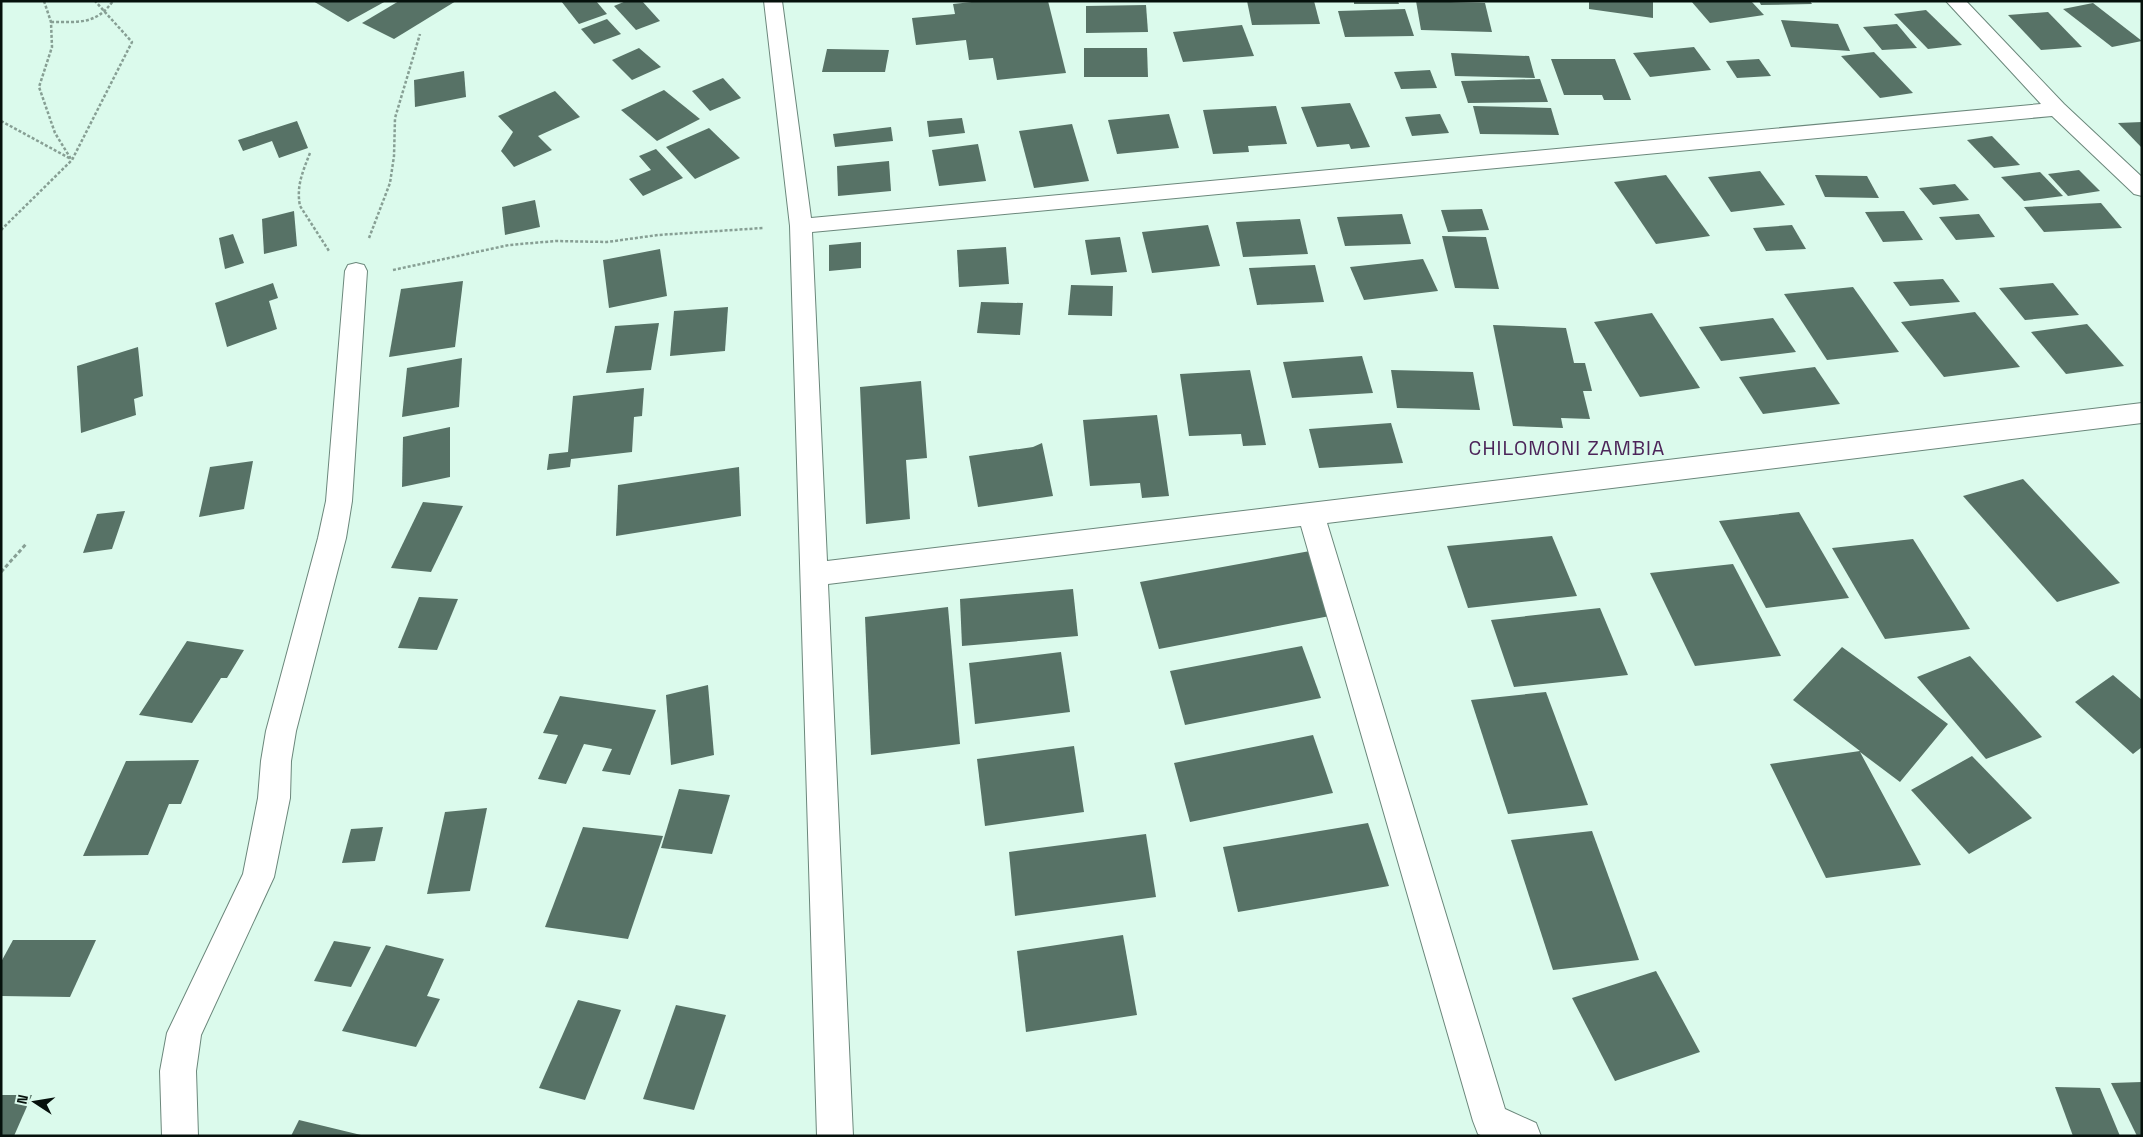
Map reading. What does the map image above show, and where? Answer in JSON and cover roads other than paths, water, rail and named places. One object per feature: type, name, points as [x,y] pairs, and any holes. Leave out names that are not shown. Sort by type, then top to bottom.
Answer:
[{"type":"street","points":[[773,1],[801,226],[835,1136]]},
{"type":"street","points":[[1954,1],[2057,109],[2142,189]]},
{"type":"street","points":[[801,226],[2057,109]]},
{"type":"street","points":[[180,1136],[178,1071],[184,1033],[258,877],[271,816],[281,731],[332,538],[339,501],[356,271]]},
{"type":"street","points":[[813,574],[2142,413]]},
{"type":"street","points":[[1311,514],[1491,1121],[1522,1136]]},
{"type":"district","name":"CHILOMONI ZAMBIA","points":[[1567,448]]}]
